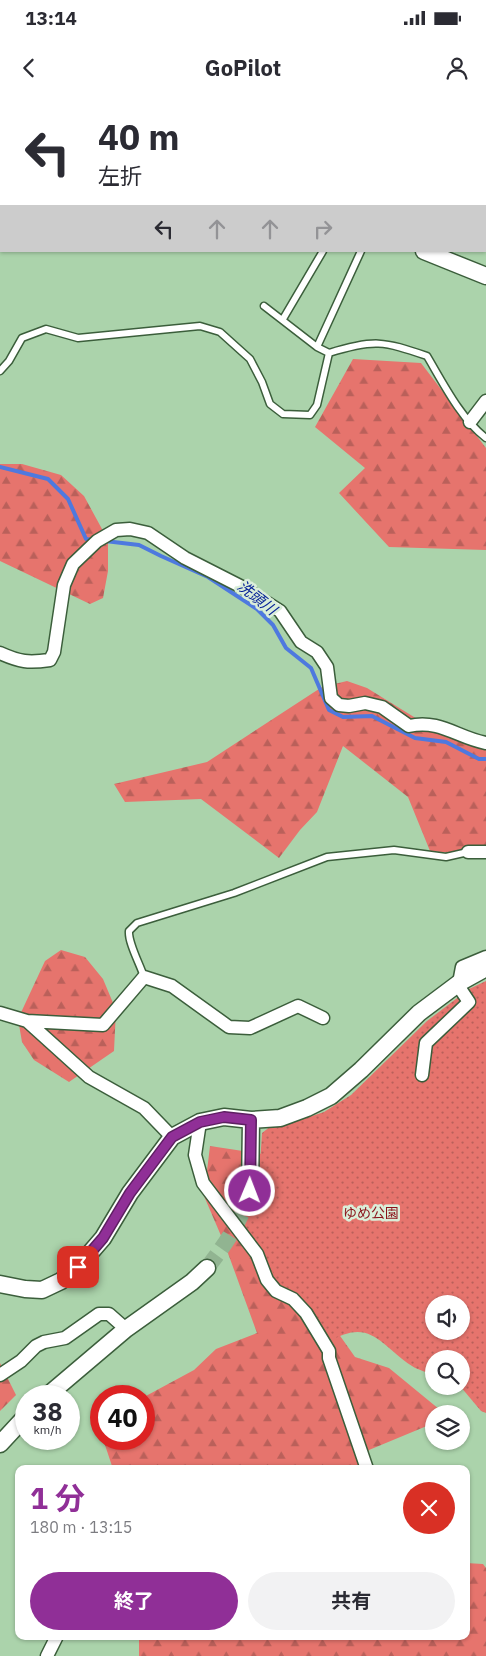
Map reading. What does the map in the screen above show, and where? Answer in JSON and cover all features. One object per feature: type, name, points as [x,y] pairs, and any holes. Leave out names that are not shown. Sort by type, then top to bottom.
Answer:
[{"type":"street","points":[[426,252],[486,276]]},
{"type":"street","points":[[470,422],[486,401]]},
{"type":"street","points":[[0,653],[17,660],[31,662],[50,660],[54,652],[64,584],[74,564],[97,541],[116,530],[130,529],[148,533],[185,558],[242,587],[280,611],[300,642],[317,652],[327,666],[331,698],[339,705],[349,706],[364,703],[382,707],[409,726],[419,724],[436,725],[486,743]]},
{"type":"street","points":[[468,852],[486,852]]},
{"type":"street","points":[[422,1075],[426,1043],[469,1002],[458,983],[462,967],[486,957]]},
{"type":"street","points":[[0,1284],[42,1290],[61,1280],[78,1267],[103,1238],[130,1193],[172,1137],[200,1122],[224,1117],[251,1120],[280,1118],[307,1108],[331,1096],[361,1070],[419,1013],[458,983],[486,968]]},
{"type":"street","points":[[0,1013],[27,1020],[103,1025],[144,977],[172,986],[230,1027],[250,1028],[298,1006],[323,1018]]},
{"type":"street","points":[[27,1020],[89,1077],[144,1108],[172,1137]]},
{"type":"street","points":[[250,1191],[251,1120]]},
{"type":"street","points":[[200,1122],[195,1156],[203,1183],[257,1254],[266,1280],[276,1291],[293,1299],[306,1313],[329,1351],[328,1358],[365,1465]]},
{"type":"street","points":[[60,1385],[126,1329],[192,1282],[207,1268]]},
{"type":"street","points":[[0,1375],[21,1361],[36,1346],[44,1342],[65,1338],[99,1314],[108,1314],[126,1329]]},
{"type":"street","points":[[0,1444],[15,1428]]},
{"type":"street","points":[[47,1656],[55,1640]]},
{"type":"lane","points":[[283,319],[322,252]]},
{"type":"lane","points":[[317,347],[361,252]]},
{"type":"lane","points":[[264,306],[329,354],[359,344],[374,342],[395,345],[428,356],[447,390],[470,422],[486,438]]},
{"type":"lane","points":[[0,371],[9,361],[22,338],[46,329],[78,338],[200,326],[220,332],[250,359],[262,382],[270,404],[283,414],[310,415],[317,405],[329,354]]},
{"type":"lane","points":[[144,977],[129,938],[129,931],[137,923],[234,893],[327,856],[394,850],[446,857],[468,852]]},
{"type":"green space","points":[[353,359],[421,363],[486,448],[486,550],[389,547],[339,493],[365,468],[315,427]]},
{"type":"green space","points":[[0,464],[22,464],[61,475],[84,496],[108,540],[108,571],[103,598],[90,604],[0,561]]},
{"type":"green space","points":[[347,681],[367,688],[435,730],[486,747],[486,856],[430,851],[408,797],[343,746],[317,812],[300,830],[279,858],[201,799],[125,802],[114,784],[207,762],[322,687]]},
{"type":"green space","points":[[61,950],[85,957],[103,979],[116,1010],[114,1051],[69,1082],[34,1060],[22,1042],[18,1019],[45,961]]},
{"type":"green space","name":"ゆめ公園","points":[[486,981],[486,1413],[481,1411],[468,1395],[470,1395],[470,1350],[425,1350],[425,1372],[412,1366],[373,1336],[364,1333],[354,1332],[342,1335],[327,1343],[304,1302],[277,1280],[259,1245],[245,1228],[256,1194],[262,1133],[271,1126],[294,1122],[324,1112],[351,1095],[427,1021],[469,989]]},
{"type":"green space","points":[[210,1146],[307,1161],[295,1272],[355,1357],[389,1368],[434,1405],[425,1405],[425,1427],[369,1450],[365,1465],[112,1465],[107,1450],[155,1450],[155,1391],[194,1370],[216,1349],[257,1333],[225,1245],[204,1196]]},
{"type":"green space","points":[[0,1363],[15,1396],[0,1411]]},
{"type":"green space","points":[[470,1563],[483,1564],[486,1568],[486,1656],[139,1656],[139,1640],[470,1640]]},
{"type":"waterway","name":"洗頭川","points":[[0,467],[48,479],[68,499],[86,539],[93,540]]},
{"type":"waterway","name":"洗頭川","points":[[105,541],[139,545],[208,577],[257,609],[273,625],[286,648],[311,668],[329,710],[343,717],[372,716],[415,738],[446,742],[479,759],[486,759]]},
{"type":"tunnel","points":[[207,1268],[232,1232],[242,1213],[250,1191]]},
{"type":"route","points":[[78,1267],[103,1238],[130,1193],[172,1137],[200,1122],[224,1117],[251,1120],[250,1191]]}]
